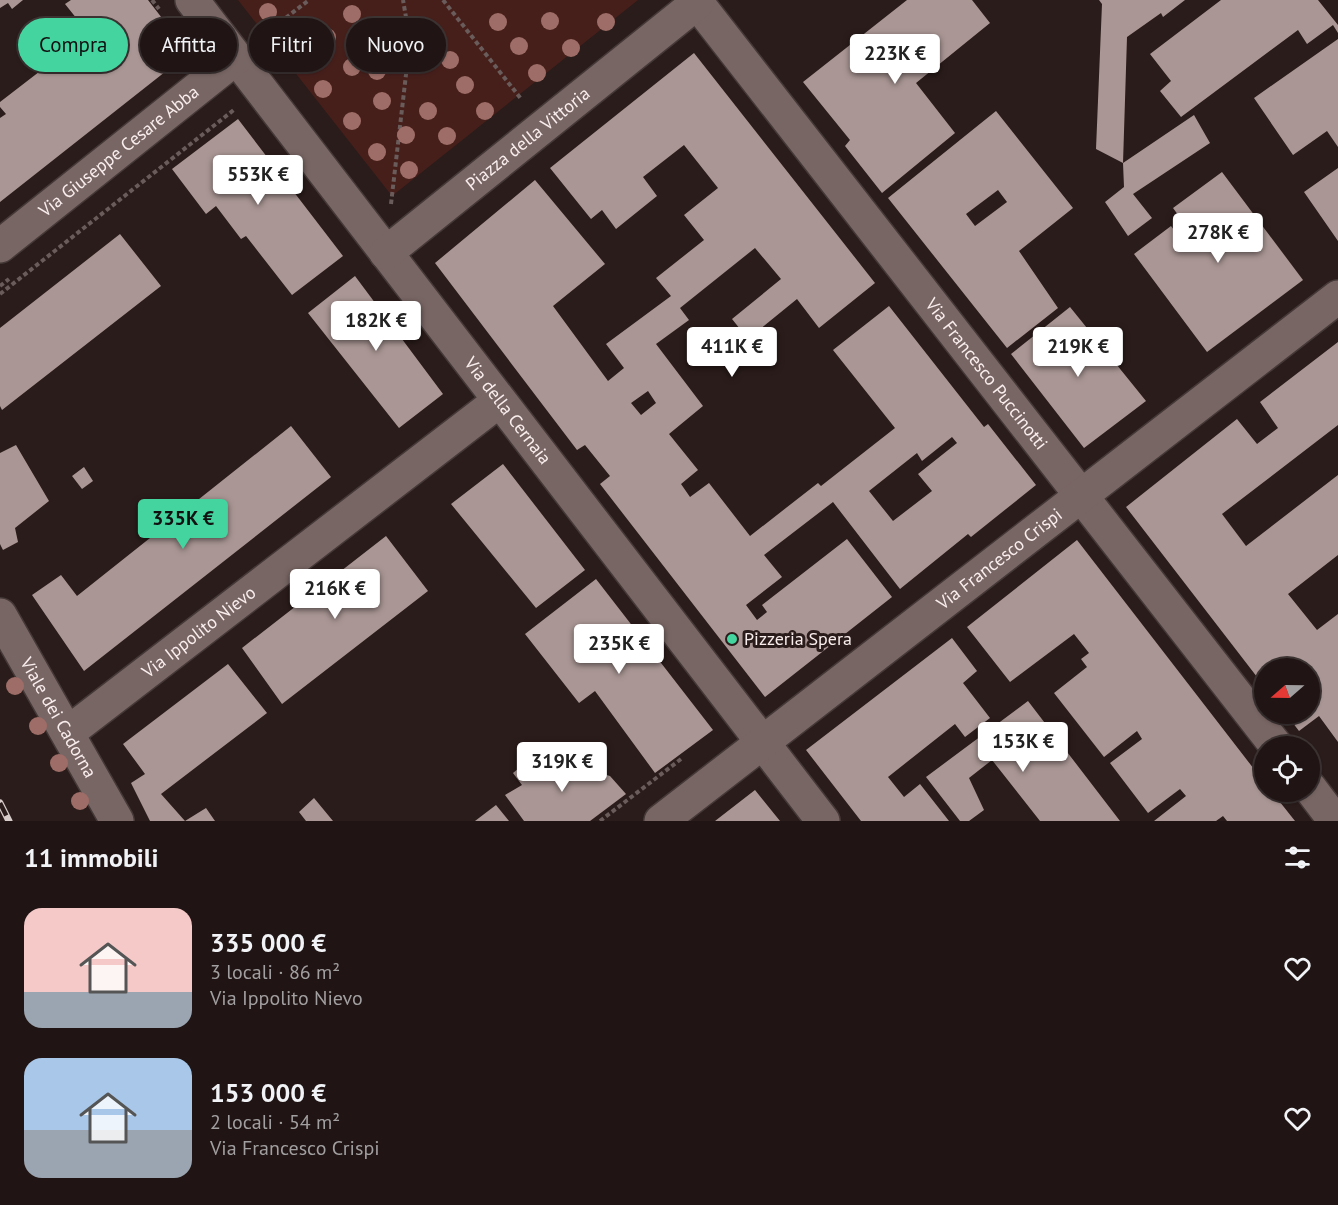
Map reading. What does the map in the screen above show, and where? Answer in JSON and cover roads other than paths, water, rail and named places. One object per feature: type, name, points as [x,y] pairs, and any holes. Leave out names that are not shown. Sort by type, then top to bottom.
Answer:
[{"type":"street","name":"Via della Cernaia","points":[[192,0],[248,48],[387,253],[823,821]]},
{"type":"street","name":"Piazza della Vittoria","points":[[387,253],[696,2]]},
{"type":"street","name":"Via Francesco Puccinotti","points":[[696,2],[1268,736]]},
{"type":"street","name":"Via Giuseppe Cesare Abba","points":[[0,246],[248,48]]},
{"type":"street","name":"Via Francesco Crispi","points":[[661,821],[1338,297]]},
{"type":"street","name":"Via Ippolito Nievo","points":[[69,732],[499,401]]},
{"type":"street","name":"Viale dei Cadorna","points":[[0,615],[69,732],[117,821]]},
{"type":"street","points":[[1320,802],[1335,821]]},
{"type":"railway","points":[[0,803],[9,821]]},
{"type":"place","name":"Pizzeria Spera","points":[[732,639]]}]
